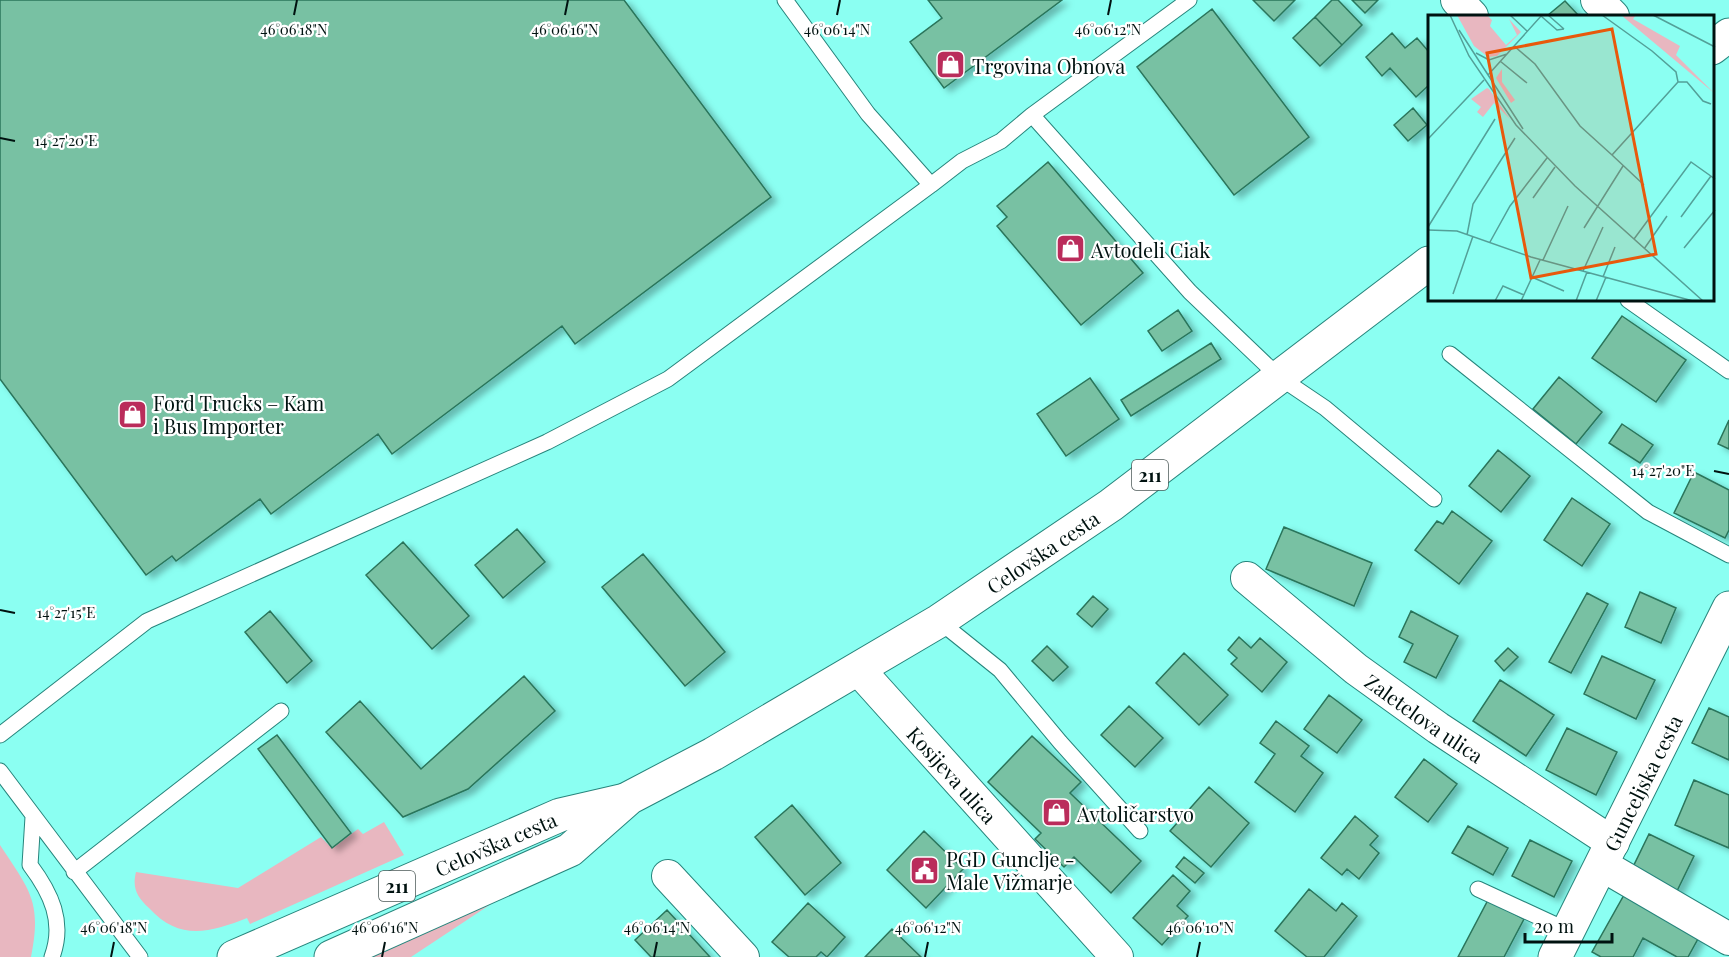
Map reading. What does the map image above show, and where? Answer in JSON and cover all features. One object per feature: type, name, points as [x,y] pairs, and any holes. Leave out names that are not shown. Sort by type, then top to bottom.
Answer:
[{"type":"main road","points":[[1714,47],[1729,36]]},
{"type":"main road","name":"Celovška cesta","points":[[331,957],[570,850],[629,798],[713,754],[939,621],[1110,505],[1428,264]]},
{"type":"main road","name":"Gunceljska cesta","points":[[1562,944],[1729,608]]},
{"type":"main road","name":"Celovška cesta","points":[[234,957],[560,815],[629,798]]},
{"type":"street","points":[[1457,0],[1471,15]]},
{"type":"street","points":[[1597,0],[1612,15]]},
{"type":"street","name":"Zaletelova ulica","points":[[1247,578],[1356,669],[1607,854],[1729,939]]},
{"type":"street","name":"Kosijeva ulica","points":[[859,670],[1117,957]]},
{"type":"street","points":[[668,876],[743,957]]},
{"type":"lane","points":[[785,0],[868,114],[902,149],[931,185]]},
{"type":"lane","points":[[0,735],[147,621],[547,442],[668,379],[962,161],[1001,141],[1032,115],[1189,0]]},
{"type":"lane","points":[[1032,115],[1190,292],[1279,377],[1325,408],[1434,499]]},
{"type":"lane","points":[[1631,302],[1729,370]]},
{"type":"lane","points":[[1450,354],[1648,512],[1729,555]]},
{"type":"lane","points":[[939,621],[1000,670],[1060,742],[1140,831]]},
{"type":"lane","points":[[74,872],[281,711]]},
{"type":"lane","points":[[0,771],[140,957]]},
{"type":"lane","points":[[33,817],[30,865],[48,889],[58,920],[52,957]]},
{"type":"lane","points":[[1478,889],[1562,944]]},
{"type":"shaded area","points":[[384,822],[404,855],[250,924],[247,918],[207,930],[183,930],[160,919],[136,892],[136,872],[238,888],[321,837],[332,848],[358,829],[363,834]]},
{"type":"shaded area","points":[[0,845],[31,897],[35,922],[31,957],[0,957]]},
{"type":"shaded area","points":[[520,885],[411,957],[360,957]]},
{"type":"building","points":[[0,0],[624,0],[771,197],[575,344],[562,326],[392,454],[378,434],[271,514],[260,499],[176,561],[172,556],[146,575],[0,379]]},
{"type":"building","name":"Trgovina Obnova","points":[[928,0],[1062,0],[944,88],[910,42],[942,18]]},
{"type":"building","points":[[1253,0],[1295,0],[1274,21]]},
{"type":"building","points":[[1332,0],[1338,0],[1362,25],[1342,45],[1315,17]]},
{"type":"building","points":[[1352,0],[1378,0],[1365,13]]},
{"type":"building","points":[[1565,1],[1578,15],[1548,15]]},
{"type":"building","points":[[1212,9],[1309,137],[1234,195],[1137,67]]},
{"type":"building","points":[[1315,17],[1342,45],[1320,66],[1293,38]]},
{"type":"building","points":[[1392,33],[1405,48],[1417,38],[1428,51],[1428,86],[1416,97],[1390,68],[1382,76],[1366,57]]},
{"type":"building","points":[[1413,108],[1427,125],[1408,141],[1394,125]]},
{"type":"building","name":"Avtodeli Ciak","points":[[1048,162],[1143,273],[1081,325],[997,226],[1007,217],[997,206]]},
{"type":"building","points":[[1178,310],[1192,331],[1162,351],[1148,331]]},
{"type":"building","points":[[1622,316],[1686,360],[1656,402],[1592,358]]},
{"type":"building","points":[[1211,343],[1221,359],[1131,416],[1121,400]]},
{"type":"building","points":[[1559,377],[1602,412],[1576,444],[1533,409]]},
{"type":"building","points":[[1090,378],[1119,419],[1066,456],[1037,414]]},
{"type":"building","points":[[1729,420],[1729,449],[1718,444]]},
{"type":"building","points":[[1622,424],[1653,445],[1640,463],[1609,443]]},
{"type":"building","points":[[1498,450],[1530,476],[1501,512],[1469,486]]},
{"type":"building","points":[[1694,472],[1729,490],[1729,530],[1725,538],[1674,513]]},
{"type":"building","points":[[1572,498],[1610,524],[1582,566],[1544,540]]},
{"type":"building","points":[[1452,511],[1492,541],[1459,584],[1415,550],[1437,521],[1443,524]]},
{"type":"building","points":[[1284,527],[1372,563],[1354,606],[1266,569]]},
{"type":"building","points":[[517,529],[545,562],[503,598],[475,565]]},
{"type":"building","points":[[403,542],[469,616],[432,649],[366,575]]},
{"type":"building","points":[[643,554],[725,652],[685,686],[602,587]]},
{"type":"building","points":[[1640,592],[1676,608],[1661,643],[1625,627]]},
{"type":"building","points":[[1587,593],[1608,604],[1571,673],[1549,662]]},
{"type":"building","points":[[1093,596],[1108,609],[1092,627],[1077,614]]},
{"type":"building","points":[[270,611],[312,661],[287,683],[245,632]]},
{"type":"building","points":[[1411,611],[1458,636],[1436,678],[1404,662],[1413,644],[1399,637]]},
{"type":"building","points":[[1239,637],[1251,648],[1260,638],[1287,662],[1262,692],[1231,664],[1237,658],[1228,650]]},
{"type":"building","points":[[1047,646],[1068,667],[1053,681],[1032,661]]},
{"type":"building","points":[[1508,648],[1518,657],[1504,671],[1495,661]]},
{"type":"building","points":[[1184,653],[1228,695],[1199,725],[1156,683]]},
{"type":"building","points":[[1602,656],[1655,680],[1636,719],[1584,694]]},
{"type":"building","points":[[524,676],[555,711],[468,789],[403,817],[326,732],[360,701],[421,769]]},
{"type":"building","points":[[1500,680],[1554,715],[1526,756],[1473,721]]},
{"type":"building","points":[[1329,695],[1362,720],[1337,753],[1304,729]]},
{"type":"building","points":[[1129,706],[1163,738],[1135,767],[1101,735]]},
{"type":"building","points":[[1709,708],[1729,717],[1729,760],[1692,743]]},
{"type":"building","points":[[1276,721],[1309,746],[1301,756],[1323,773],[1295,812],[1255,782],[1275,754],[1260,743]]},
{"type":"building","points":[[1567,728],[1617,752],[1596,795],[1546,770]]},
{"type":"building","points":[[277,735],[351,833],[332,848],[258,749]]},
{"type":"building","name":"Avtoličarstvo","points":[[1032,736],[1081,782],[1070,793],[1141,861],[1111,893],[1074,857],[1064,867],[1035,839],[1041,833],[988,782]]},
{"type":"building","points":[[1424,759],[1457,784],[1428,822],[1395,797]]},
{"type":"building","points":[[1694,780],[1729,795],[1729,848],[1675,825]]},
{"type":"building","points":[[1209,787],[1249,823],[1211,867],[1170,831]]},
{"type":"building","points":[[792,805],[841,863],[805,895],[755,837]]},
{"type":"building","points":[[1355,816],[1378,836],[1370,845],[1379,853],[1359,879],[1347,869],[1342,875],[1321,858]]},
{"type":"building","points":[[1468,826],[1508,848],[1493,875],[1452,853]]},
{"type":"building","name":"PGD Gunclje - Male Vižmarje","points":[[924,831],[963,869],[926,908],[887,870]]},
{"type":"building","points":[[1649,834],[1694,856],[1676,893],[1631,871]]},
{"type":"building","points":[[1530,840],[1572,861],[1554,897],[1512,876]]},
{"type":"building","points":[[1184,857],[1204,873],[1195,883],[1176,867]]},
{"type":"building","points":[[1173,875],[1190,891],[1177,906],[1188,916],[1162,945],[1133,918]]},
{"type":"building","points":[[1309,889],[1336,911],[1342,903],[1357,916],[1324,957],[1307,957],[1275,931]]},
{"type":"building","points":[[1624,895],[1699,937],[1688,957],[1677,957],[1643,938],[1633,957],[1601,957],[1592,952]]},
{"type":"building","points":[[1488,900],[1524,919],[1504,957],[1458,957]]},
{"type":"building","points":[[808,903],[845,937],[827,957],[821,952],[816,957],[789,957],[772,942]]},
{"type":"building","points":[[667,910],[710,957],[651,957],[635,940]]},
{"type":"building","points":[[892,929],[921,957],[865,957]]},
{"type":"place","name":"Trgovina Obnova","points":[[951,65]]},
{"type":"place","name":"Avtodeli Ciak","points":[[1070,249]]},
{"type":"place","name":"Ford Trucks – Kam i Bus Importer","points":[[132,414]]},
{"type":"place","name":"Avtoličarstvo","points":[[1056,813]]},
{"type":"place","name":"PGD Gunclje - Male Vižmarje","points":[[925,870]]}]
